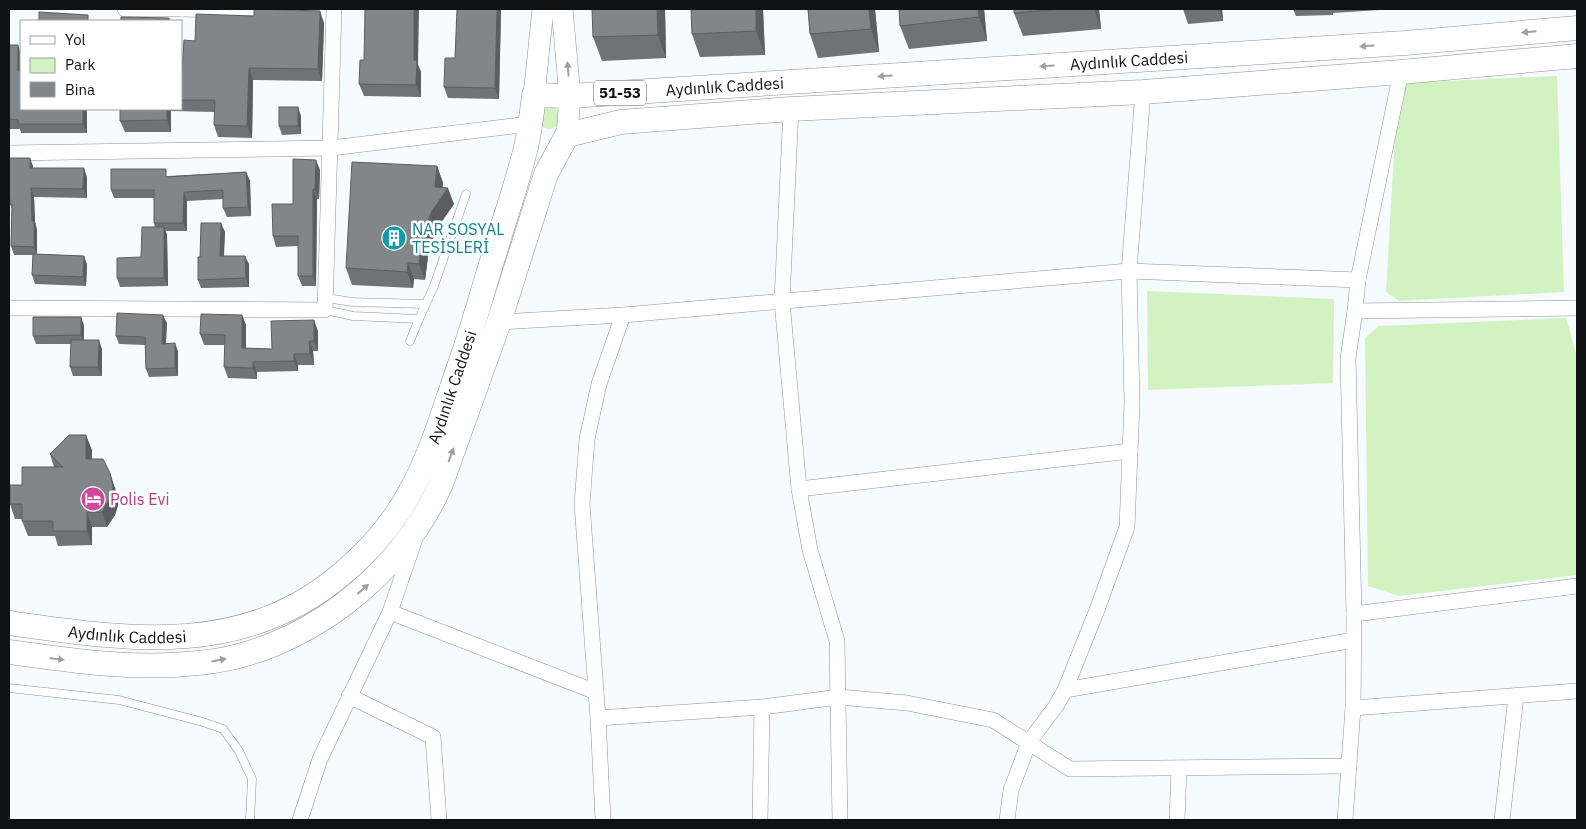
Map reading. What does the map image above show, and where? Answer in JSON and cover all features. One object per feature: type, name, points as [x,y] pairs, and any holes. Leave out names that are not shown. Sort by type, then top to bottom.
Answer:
[{"type":"main road","name":"Aydınlık Caddesi","points":[[9,623],[122,637],[185,637],[246,626],[277,616],[330,584],[376,542],[408,496],[428,453],[469,337],[528,131],[534,95],[570,96],[1405,43],[1577,28]]},
{"type":"main road","name":"Aydınlık Caddesi","points":[[9,652],[107,665],[142,666],[200,663],[234,657],[257,650],[304,629],[329,614],[362,590],[390,562],[422,522],[441,484],[499,322],[546,174],[567,135],[621,122],[791,109],[1143,92],[1577,56]]},
{"type":"main road","points":[[528,131],[567,135]]},
{"type":"street","points":[[125,9],[287,11]]},
{"type":"street","points":[[534,95],[543,9]]},
{"type":"street","points":[[562,9],[570,96],[567,135]]},
{"type":"street","points":[[9,308],[326,304],[334,10],[315,12]]},
{"type":"street","points":[[1345,820],[1353,708],[1354,640],[1348,358],[1356,311],[1358,280],[1401,72]]},
{"type":"street","points":[[1007,820],[1011,790],[1029,742],[1056,706],[1065,690],[1127,527],[1132,403],[1129,271],[1143,92]]},
{"type":"street","points":[[791,109],[782,301],[799,489],[810,550],[837,640],[840,820]]},
{"type":"street","points":[[9,153],[331,148],[528,131]]},
{"type":"street","points":[[499,322],[623,316],[1129,271],[1358,280]]},
{"type":"street","points":[[1356,311],[1577,308]]},
{"type":"street","points":[[603,820],[598,718],[582,504],[587,439],[597,394],[623,316]]},
{"type":"street","points":[[799,489],[1130,451]]},
{"type":"street","points":[[300,820],[320,759],[390,612],[422,522]]},
{"type":"street","points":[[1354,614],[1577,586]]},
{"type":"street","points":[[390,612],[596,692]]},
{"type":"street","points":[[1065,690],[1354,640]]},
{"type":"street","points":[[1353,708],[1577,691]]},
{"type":"street","points":[[349,696],[433,737],[439,820]]},
{"type":"street","points":[[1502,820],[1516,696]]},
{"type":"street","points":[[598,718],[762,707],[839,697],[907,703],[993,720],[1070,768],[1349,766]]},
{"type":"street","points":[[760,820],[762,707]]},
{"type":"street","points":[[1177,820],[1179,768]]},
{"type":"lane","points":[[410,341],[424,304],[434,286],[466,194]]},
{"type":"lane","points":[[326,304],[353,302],[424,304]]},
{"type":"lane","points":[[326,304],[353,316],[419,318]]},
{"type":"lane","points":[[9,688],[119,700],[203,722],[222,729],[239,751],[252,779],[250,820]]},
{"type":"green space","points":[[1557,76],[1564,292],[1399,301],[1386,292],[1398,83]]},
{"type":"green space","points":[[544,105],[555,107],[560,113],[558,125],[553,128],[547,129],[539,125]]},
{"type":"green space","points":[[1147,291],[1334,299],[1333,383],[1148,390]]},
{"type":"green space","points":[[1566,318],[1577,357],[1577,575],[1399,596],[1368,586],[1365,338],[1379,326]]},
{"type":"building","points":[[254,9],[320,11],[318,69],[249,68],[247,126],[214,125],[215,100],[182,100],[184,40],[195,41],[196,14],[254,16]]},
{"type":"building","points":[[365,9],[414,9],[414,60],[417,60],[416,85],[359,84],[360,60],[364,60]]},
{"type":"building","points":[[457,9],[497,9],[495,88],[444,87],[445,58],[455,58]]},
{"type":"building","points":[[592,9],[657,9],[658,35],[593,37]]},
{"type":"building","points":[[691,9],[756,9],[756,31],[692,34]]},
{"type":"building","points":[[808,9],[869,9],[871,29],[810,34]]},
{"type":"building","points":[[899,9],[978,9],[979,17],[900,26]]},
{"type":"building","points":[[1014,9],[1061,9],[1014,13]]},
{"type":"building","points":[[39,12],[88,15],[88,20],[39,20]]},
{"type":"building","points":[[121,17],[169,18],[169,20],[121,20]]},
{"type":"building","points":[[9,45],[18,45],[20,110],[83,110],[83,124],[18,124],[18,120],[9,119]]},
{"type":"building","points":[[279,107],[298,107],[298,126],[279,126]]},
{"type":"building","points":[[120,110],[167,110],[167,120],[120,121]]},
{"type":"building","points":[[9,158],[30,158],[30,168],[84,168],[83,189],[31,188],[34,247],[11,246],[12,204],[10,204]]},
{"type":"building","points":[[293,159],[316,160],[315,189],[313,189],[313,276],[298,276],[298,236],[273,236],[272,204],[293,204]]},
{"type":"building","name":"NAR SOSYAL TESİSLERİ","points":[[352,162],[437,166],[435,187],[448,188],[432,211],[423,232],[419,264],[408,263],[407,272],[346,268]]},
{"type":"building","points":[[111,169],[166,169],[166,177],[246,172],[248,207],[223,208],[223,190],[184,192],[183,223],[154,223],[154,190],[111,190]]},
{"type":"building","points":[[201,223],[221,223],[220,256],[245,256],[246,278],[198,280]]},
{"type":"building","points":[[142,227],[164,227],[164,278],[117,278],[117,258],[141,257]]},
{"type":"building","points":[[33,254],[84,256],[83,277],[32,275]]},
{"type":"building","points":[[117,313],[163,315],[162,344],[175,343],[175,368],[146,369],[145,337],[116,336]]},
{"type":"building","points":[[201,314],[242,315],[242,348],[272,349],[271,321],[314,320],[314,341],[309,341],[310,354],[294,354],[294,361],[253,362],[253,368],[224,367],[225,335],[200,334]]},
{"type":"building","points":[[33,317],[81,317],[81,335],[33,336]]},
{"type":"building","points":[[71,340],[99,340],[98,367],[70,367]]},
{"type":"building","points":[[69,435],[86,435],[86,459],[103,459],[110,473],[113,487],[109,500],[102,512],[87,512],[87,531],[53,531],[53,521],[22,521],[22,504],[10,504],[10,485],[22,485],[22,467],[63,467],[50,454]]},
{"type":"place","name":"NAR SOSYAL TESİSLERİ","points":[[394,238]]},
{"type":"place","name":"Polis Evi","points":[[93,499]]}]
